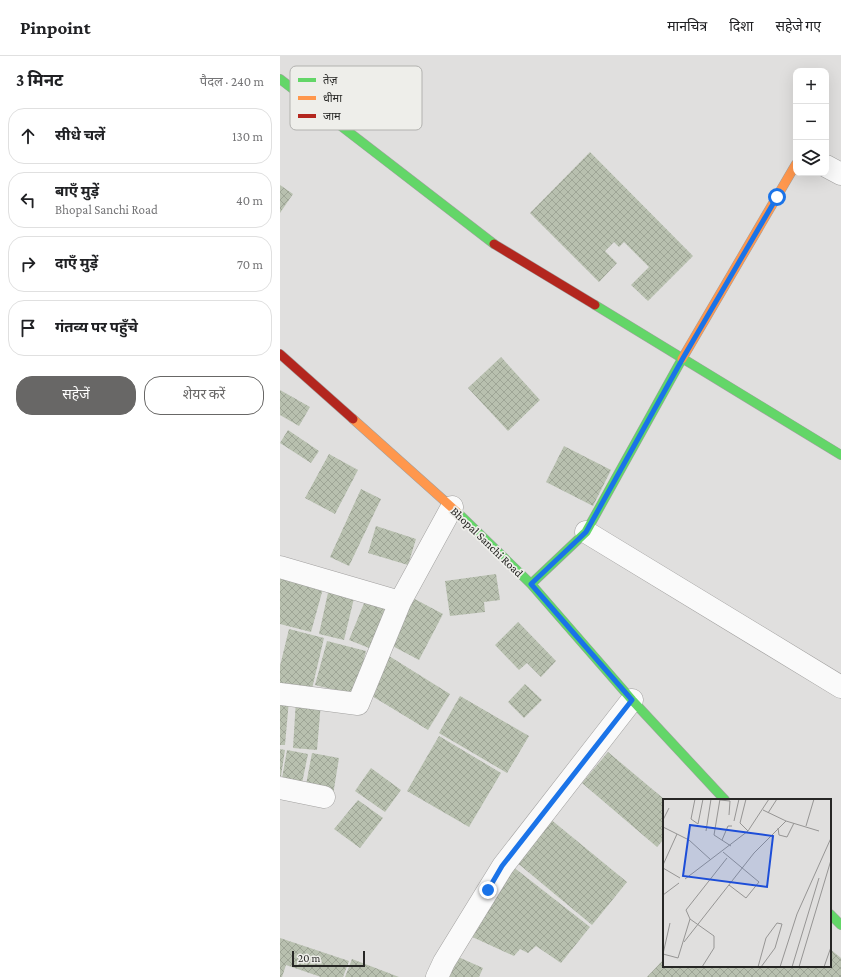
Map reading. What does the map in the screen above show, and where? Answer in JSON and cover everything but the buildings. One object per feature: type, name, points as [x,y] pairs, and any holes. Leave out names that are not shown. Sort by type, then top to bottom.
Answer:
[{"type":"street","points":[[280,79],[290,87]]},
{"type":"street","points":[[346,130],[494,244],[683,358],[841,456]]},
{"type":"street","points":[[829,168],[841,174]]},
{"type":"street","points":[[531,584],[586,532],[683,358],[793,169]]},
{"type":"street","name":"Bhopal Sanchi Road","points":[[280,354],[452,507],[531,584],[632,700],[724,799]]},
{"type":"street","points":[[280,694],[358,704],[400,602],[452,507]]},
{"type":"street","points":[[586,532],[841,687]]},
{"type":"street","points":[[280,567],[400,602]]},
{"type":"street","points":[[437,977],[444,962],[502,866],[632,700]]},
{"type":"street","points":[[280,788],[324,797]]},
{"type":"street","points":[[831,915],[841,925]]},
{"type":"traffic: fast","points":[[280,79],[290,87]]},
{"type":"traffic: fast","points":[[346,130],[494,244]]},
{"type":"traffic: fast","points":[[595,305],[841,455]]},
{"type":"traffic: fast","points":[[531,584],[586,532],[682,359]]},
{"type":"traffic: fast","points":[[458,513],[531,584],[632,700],[724,799]]},
{"type":"traffic: fast","points":[[831,915],[841,925]]},
{"type":"traffic: slow","points":[[682,359],[793,169]]},
{"type":"traffic: slow","points":[[353,419],[458,513]]},
{"type":"traffic: jam","points":[[494,244],[595,305]]},
{"type":"traffic: jam","points":[[280,354],[353,419]]},
{"type":"route","points":[[488,890],[502,866],[632,700],[531,584],[586,532],[683,358],[777,197]]}]
